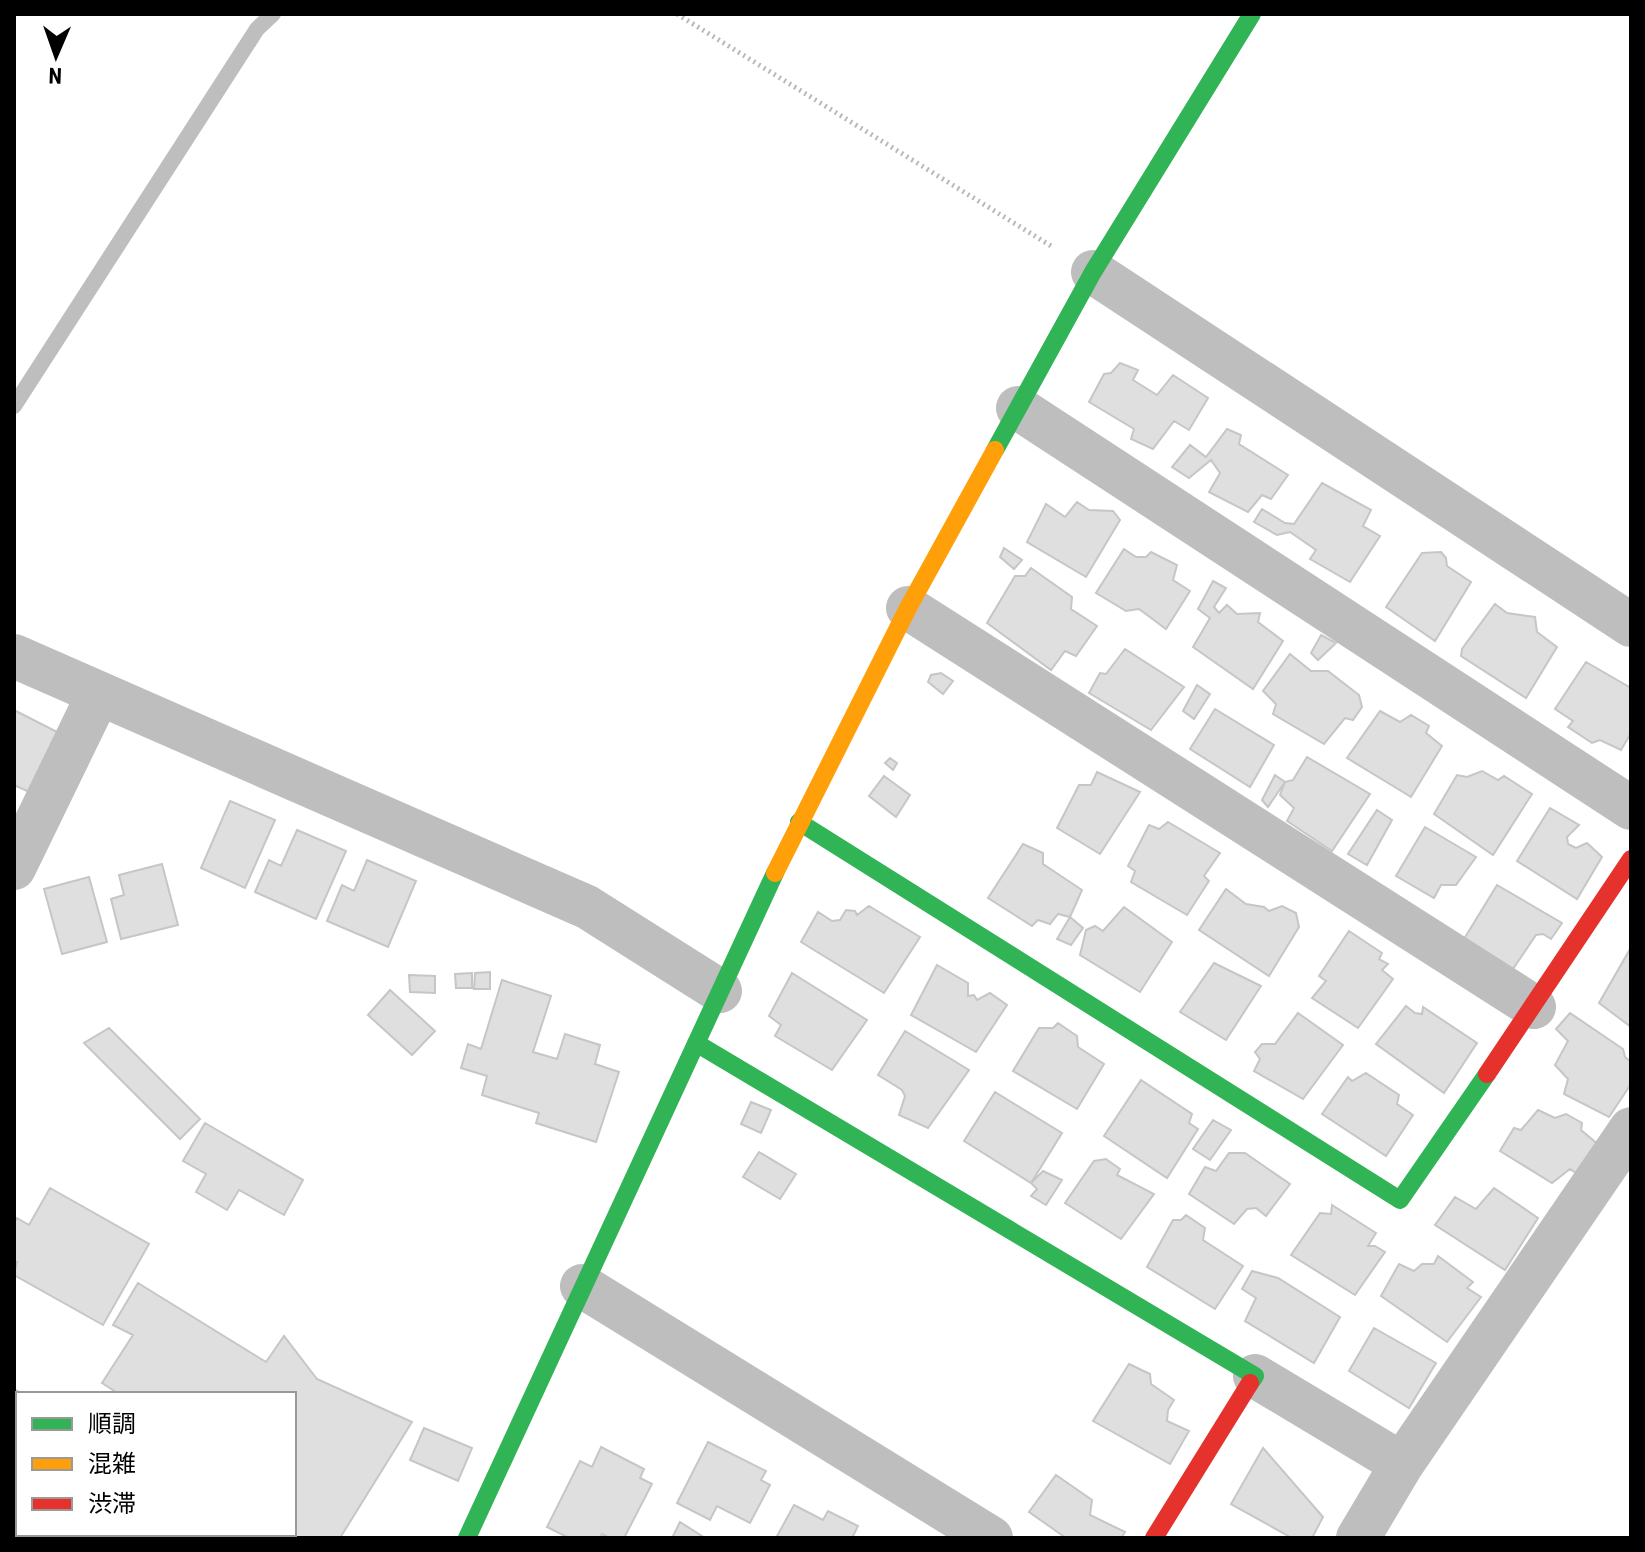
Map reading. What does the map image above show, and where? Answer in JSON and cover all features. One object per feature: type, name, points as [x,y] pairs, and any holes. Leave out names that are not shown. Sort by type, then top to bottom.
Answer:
[{"type":"street","points":[[477,1534],[582,1286],[799,822],[908,608],[1093,272],[1252,14]]},
{"type":"street","points":[[1093,272],[1631,625]]},
{"type":"street","points":[[1018,408],[1631,808]]},
{"type":"street","points":[[908,608],[1534,1007]]},
{"type":"street","points":[[14,656],[587,907],[720,991]]},
{"type":"street","points":[[14,868],[99,693]]},
{"type":"street","points":[[799,822],[1400,1200],[1534,1007],[1631,859]]},
{"type":"street","points":[[696,1043],[1402,1464]]},
{"type":"street","points":[[1358,1538],[1402,1464],[1631,1129]]},
{"type":"street","points":[[582,1286],[991,1538]]},
{"type":"street","points":[[1154,1538],[1255,1376]]},
{"type":"path","points":[[677,14],[1093,272]]},
{"type":"building","points":[[1120,363],[1138,370],[1133,380],[1157,395],[1173,375],[1208,398],[1189,430],[1174,421],[1153,449],[1131,439],[1134,429],[1089,402],[1104,374],[1111,373]]},
{"type":"building","points":[[1227,429],[1241,435],[1239,444],[1288,475],[1271,499],[1262,495],[1248,512],[1209,492],[1220,473],[1211,460],[1189,478],[1172,467],[1190,445],[1206,457]]},
{"type":"building","points":[[1322,483],[1371,510],[1363,526],[1380,536],[1350,582],[1310,559],[1316,550],[1290,532],[1277,535],[1254,522],[1262,509],[1285,523],[1294,524]]},
{"type":"building","points":[[1077,502],[1089,510],[1113,511],[1120,520],[1086,577],[1027,542],[1046,504],[1065,517]]},
{"type":"building","points":[[1004,548],[1022,560],[1014,569],[1000,557]]},
{"type":"building","points":[[1124,549],[1136,557],[1146,557],[1151,552],[1177,565],[1173,580],[1190,591],[1166,629],[1139,609],[1126,611],[1096,593]]},
{"type":"building","points":[[1441,552],[1447,566],[1471,582],[1435,641],[1386,607],[1422,553]]},
{"type":"building","points":[[1031,568],[1072,597],[1071,609],[1097,626],[1076,656],[1065,651],[1051,670],[987,623],[1015,576],[1025,576]]},
{"type":"building","points":[[1213,581],[1226,588],[1214,607],[1219,613],[1227,605],[1237,614],[1260,613],[1258,622],[1283,641],[1253,689],[1193,647],[1210,618],[1198,609]]},
{"type":"building","points":[[1495,604],[1507,613],[1535,617],[1537,632],[1557,647],[1526,698],[1461,656],[1462,649]]},
{"type":"building","points":[[1321,635],[1336,643],[1318,660],[1311,653]]},
{"type":"building","points":[[1125,649],[1184,687],[1151,730],[1089,693],[1100,673],[1106,674]]},
{"type":"building","points":[[1290,654],[1311,671],[1328,671],[1359,695],[1362,707],[1353,720],[1345,718],[1324,744],[1273,714],[1276,704],[1263,691]]},
{"type":"building","points":[[1586,662],[1631,688],[1631,733],[1621,750],[1600,740],[1592,743],[1568,727],[1573,721],[1555,709]]},
{"type":"building","points":[[941,673],[953,681],[943,694],[928,682],[931,675]]},
{"type":"building","points":[[1197,685],[1210,694],[1194,719],[1183,711]]},
{"type":"building","points":[[1215,709],[1274,745],[1250,787],[1190,749]]},
{"type":"building","points":[[14,710],[59,733],[29,792],[14,785]]},
{"type":"building","points":[[1380,711],[1400,722],[1411,715],[1429,726],[1426,733],[1442,746],[1411,797],[1347,758]]},
{"type":"building","points":[[1307,757],[1370,794],[1332,851],[1287,821],[1294,808],[1280,795],[1285,782],[1293,780]]},
{"type":"building","points":[[890,758],[897,763],[893,770],[885,763]]},
{"type":"building","points":[[1482,771],[1498,780],[1504,776],[1532,794],[1493,855],[1434,814],[1457,775],[1467,777]]},
{"type":"building","points":[[1097,772],[1140,792],[1100,854],[1057,828],[1079,785],[1091,785]]},
{"type":"building","points":[[1275,775],[1285,782],[1268,807],[1262,800]]},
{"type":"building","points":[[884,776],[910,795],[896,817],[869,796]]},
{"type":"building","points":[[230,801],[275,820],[245,888],[201,868]]},
{"type":"building","points":[[1550,808],[1579,825],[1567,837],[1568,844],[1576,848],[1587,843],[1602,857],[1577,899],[1517,861]]},
{"type":"building","points":[[1377,810],[1392,820],[1367,865],[1348,854]]},
{"type":"building","points":[[1168,822],[1220,853],[1204,876],[1209,881],[1187,915],[1131,882],[1135,871],[1128,866],[1149,825],[1159,829]]},
{"type":"building","points":[[1425,827],[1476,857],[1456,885],[1441,885],[1434,898],[1396,876]]},
{"type":"building","points":[[297,830],[346,851],[316,919],[255,892],[269,860],[281,866]]},
{"type":"building","points":[[1023,844],[1043,853],[1043,864],[1082,890],[1070,917],[1058,914],[1050,924],[1038,920],[1032,926],[988,898]]},
{"type":"building","points":[[367,860],[416,881],[388,947],[327,921],[342,885],[354,891]]},
{"type":"building","points":[[162,864],[178,925],[121,939],[111,899],[124,895],[119,875]]},
{"type":"building","points":[[89,877],[107,942],[62,954],[44,889]]},
{"type":"building","points":[[1497,885],[1562,923],[1551,939],[1543,934],[1536,935],[1513,969],[1464,939]]},
{"type":"building","points":[[1226,889],[1246,904],[1269,911],[1282,906],[1296,913],[1299,927],[1269,976],[1199,930]]},
{"type":"building","points":[[869,906],[920,937],[884,993],[801,942],[818,912],[832,921],[840,920],[846,910],[855,911],[857,915]]},
{"type":"building","points":[[1124,907],[1172,942],[1140,992],[1080,955],[1086,930],[1095,926],[1103,931]]},
{"type":"building","points":[[1070,917],[1083,928],[1071,945],[1057,939]]},
{"type":"building","points":[[1349,931],[1382,953],[1379,959],[1388,964],[1382,970],[1393,979],[1358,1028],[1312,998],[1326,981],[1319,976]]},
{"type":"building","points":[[1629,951],[1631,953],[1631,1027],[1599,1003]]},
{"type":"building","points":[[1214,963],[1261,986],[1226,1040],[1180,1012]]},
{"type":"building","points":[[937,965],[968,983],[968,996],[974,995],[977,1000],[990,993],[1007,1005],[976,1052],[911,1015]]},
{"type":"building","points":[[490,972],[490,989],[474,989],[475,973]]},
{"type":"building","points":[[472,973],[472,988],[456,988],[455,974]]},
{"type":"building","points":[[792,973],[867,1020],[832,1070],[775,1036],[781,1025],[769,1016]]},
{"type":"building","points":[[409,975],[435,976],[435,993],[410,992]]},
{"type":"building","points":[[502,980],[551,996],[533,1052],[557,1059],[565,1034],[600,1045],[595,1064],[619,1072],[596,1142],[536,1123],[539,1113],[482,1095],[487,1076],[461,1068],[468,1044],[481,1049]]},
{"type":"building","points":[[390,990],[435,1031],[412,1055],[368,1015]]},
{"type":"building","points":[[1406,1006],[1422,1014],[1423,1007],[1477,1043],[1444,1093],[1376,1044]]},
{"type":"building","points":[[1298,1013],[1343,1045],[1303,1099],[1254,1071],[1260,1059],[1255,1052],[1262,1044],[1275,1044]]},
{"type":"building","points":[[1570,1013],[1623,1049],[1625,1057],[1631,1062],[1631,1084],[1609,1117],[1564,1094],[1568,1079],[1555,1065],[1568,1041],[1556,1029]]},
{"type":"building","points":[[1058,1023],[1077,1036],[1078,1047],[1104,1064],[1077,1109],[1013,1071],[1039,1028],[1053,1028]]},
{"type":"building","points":[[109,1028],[200,1119],[180,1139],[84,1043]]},
{"type":"building","points":[[905,1031],[969,1070],[928,1128],[899,1115],[905,1096],[902,1090],[878,1075]]},
{"type":"building","points":[[1366,1073],[1399,1095],[1397,1104],[1413,1115],[1386,1156],[1322,1114],[1348,1077],[1352,1081]]},
{"type":"building","points":[[1141,1080],[1192,1114],[1189,1123],[1198,1129],[1167,1178],[1104,1136]]},
{"type":"building","points":[[995,1092],[1062,1133],[1031,1183],[964,1141]]},
{"type":"building","points":[[751,1102],[771,1110],[761,1133],[741,1124]]},
{"type":"building","points":[[1538,1110],[1555,1118],[1566,1114],[1582,1123],[1581,1130],[1600,1146],[1579,1175],[1570,1169],[1552,1183],[1500,1151],[1514,1128],[1521,1130]]},
{"type":"building","points":[[1213,1120],[1231,1130],[1210,1160],[1193,1149]]},
{"type":"building","points":[[205,1123],[303,1180],[284,1215],[239,1190],[227,1210],[196,1192],[206,1174],[183,1161]]},
{"type":"building","points":[[759,1152],[796,1174],[780,1199],[743,1177]]},
{"type":"building","points":[[1229,1153],[1245,1153],[1290,1184],[1266,1216],[1256,1208],[1247,1209],[1234,1224],[1189,1194],[1205,1167],[1216,1171]]},
{"type":"building","points":[[1106,1159],[1120,1169],[1117,1175],[1154,1194],[1121,1239],[1065,1203],[1094,1161]]},
{"type":"building","points":[[1043,1171],[1062,1180],[1046,1205],[1031,1196],[1037,1189],[1031,1183]]},
{"type":"building","points":[[50,1188],[149,1244],[103,1325],[14,1275],[17,1262],[14,1261],[14,1223],[17,1218],[29,1225]]},
{"type":"building","points":[[1494,1188],[1538,1218],[1505,1270],[1435,1225],[1455,1197],[1476,1209]]},
{"type":"building","points":[[1332,1205],[1376,1233],[1368,1246],[1385,1252],[1355,1295],[1291,1255],[1320,1213],[1331,1214]]},
{"type":"building","points":[[1186,1215],[1205,1228],[1203,1240],[1243,1266],[1215,1309],[1147,1267],[1173,1220],[1181,1220]]},
{"type":"building","points":[[1438,1256],[1473,1282],[1467,1288],[1481,1297],[1447,1342],[1381,1296],[1399,1264],[1414,1271],[1422,1264],[1434,1264]]},
{"type":"building","points":[[1252,1271],[1278,1278],[1340,1317],[1314,1363],[1245,1321],[1256,1298],[1242,1289]]},
{"type":"building","points":[[138,1283],[266,1362],[284,1336],[317,1379],[412,1422],[340,1538],[202,1538],[198,1536],[296,1536],[296,1392],[116,1392],[102,1383],[133,1335],[113,1325]]},
{"type":"building","points":[[1374,1328],[1436,1363],[1409,1408],[1349,1371]]},
{"type":"building","points":[[1129,1364],[1150,1374],[1151,1384],[1174,1400],[1168,1410],[1167,1421],[1189,1431],[1170,1464],[1093,1421]]},
{"type":"building","points":[[14,1389],[19,1392],[16,1392],[14,1457]]},
{"type":"building","points":[[424,1428],[472,1448],[458,1481],[410,1460]]},
{"type":"building","points":[[708,1442],[766,1471],[761,1480],[770,1485],[750,1523],[717,1506],[710,1520],[677,1503]]},
{"type":"building","points":[[601,1447],[644,1469],[640,1478],[652,1484],[624,1538],[610,1538],[602,1534],[600,1538],[569,1538],[547,1527],[580,1461],[592,1467]]},
{"type":"building","points":[[1263,1448],[1323,1517],[1312,1538],[1292,1538],[1231,1504]]},
{"type":"building","points":[[1056,1475],[1092,1500],[1090,1515],[1125,1532],[1121,1538],[1066,1538],[1029,1512]]},
{"type":"building","points":[[794,1505],[823,1520],[828,1511],[858,1526],[852,1538],[776,1538]]},
{"type":"building","points":[[680,1522],[705,1538],[672,1538]]},
{"type":"waterway","points":[[14,406],[257,29],[273,14]]},
{"type":"traffic: fast","points":[[995,450],[1093,272],[1252,14]]},
{"type":"traffic: fast","points":[[799,822],[1400,1200],[1487,1074]]},
{"type":"traffic: fast","points":[[467,1538],[775,873]]},
{"type":"traffic: fast","points":[[696,1043],[1255,1376],[1250,1383]]},
{"type":"traffic: slow","points":[[775,873],[908,608],[995,450]]},
{"type":"traffic: jam","points":[[1487,1074],[1631,859]]},
{"type":"traffic: jam","points":[[1154,1538],[1250,1383]]}]
